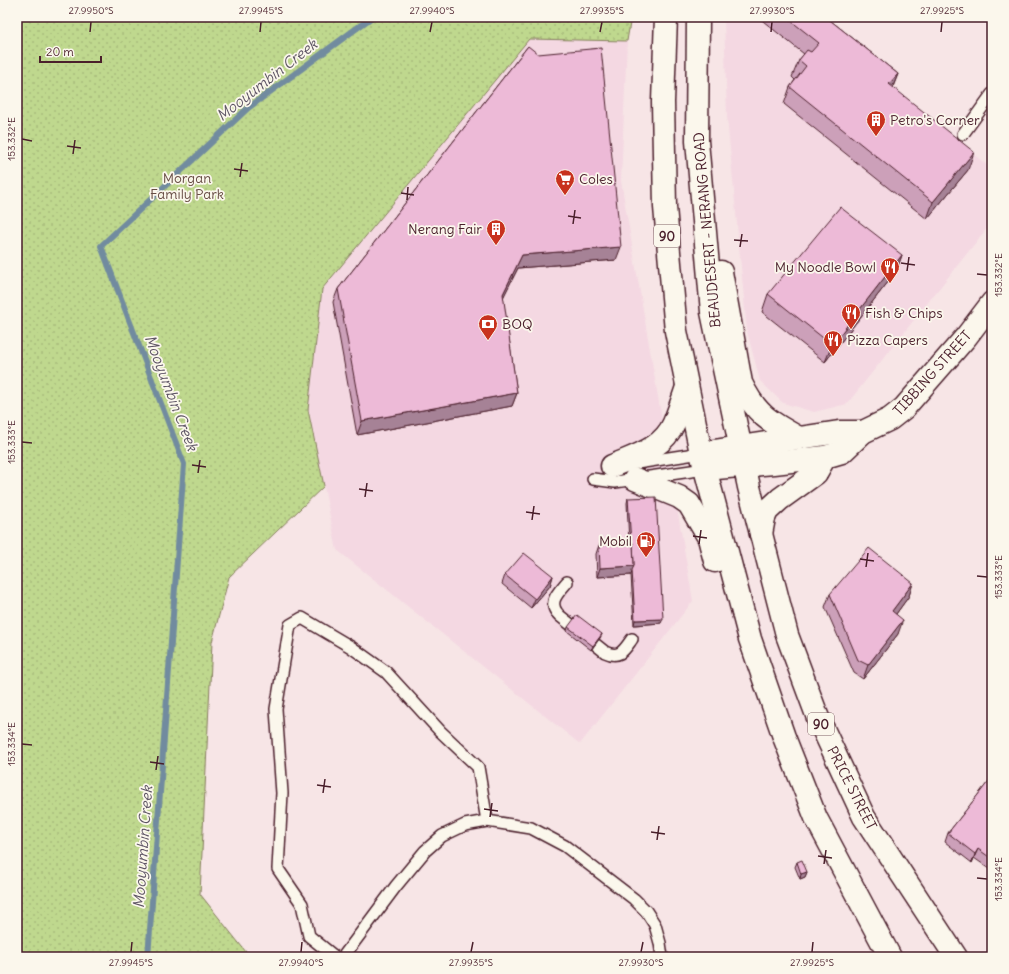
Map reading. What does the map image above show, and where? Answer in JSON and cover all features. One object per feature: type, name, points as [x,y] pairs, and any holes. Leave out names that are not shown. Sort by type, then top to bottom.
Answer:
[{"type":"main road","name":"90","points":[[666,17],[663,102],[665,207],[676,331],[703,461],[750,639],[784,737],[816,818],[890,957]]},
{"type":"main road","name":"BEAUDESERT - NERANG ROAD","points":[[698,17],[697,141],[712,312],[742,456]]},
{"type":"main road","points":[[697,141],[741,383],[747,397],[764,418],[800,438]]},
{"type":"main road","name":"TIBBING STREET","points":[[742,456],[774,463],[825,457],[842,452],[863,432],[890,419],[904,408],[966,337],[992,303]]},
{"type":"main road","points":[[612,466],[650,450],[662,441],[674,424],[687,386]]},
{"type":"main road","name":"TIBBING STREET","points":[[703,461],[742,456],[800,438],[839,432],[863,432]]},
{"type":"main road","name":"PRICE STREET","points":[[742,456],[787,636],[818,718],[864,817],[956,957]]},
{"type":"main road","points":[[761,534],[767,511],[780,499],[816,473],[825,457]]},
{"type":"main road","points":[[635,479],[679,497],[689,504],[709,538],[724,596],[750,639]]},
{"type":"lane","points":[[963,134],[992,94]]},
{"type":"lane","points":[[703,461],[635,479],[614,482],[592,478],[612,466],[703,461]]},
{"type":"lane","points":[[567,582],[554,599],[555,612],[605,652],[610,654],[615,655],[620,653],[632,638]]},
{"type":"lane","points":[[335,957],[309,936],[302,904],[278,869],[282,793],[276,709],[290,625],[302,618],[351,646],[386,672],[440,731],[478,767],[488,821]]},
{"type":"lane","points":[[343,957],[396,886],[426,851],[442,836],[465,825],[488,821],[532,828],[565,846],[634,899],[646,911],[655,925],[660,942],[662,957]]},
{"type":"shaded area","points":[[724,17],[800,17],[992,169],[992,222],[847,404],[814,412],[783,403],[760,381],[747,331],[727,117]]},
{"type":"shaded area","points":[[529,39],[627,41],[621,181],[693,601],[580,744],[337,550],[308,410],[322,289]]},
{"type":"green space","name":"Morgan Family Park","points":[[17,17],[631,17],[627,41],[529,39],[322,289],[308,410],[324,486],[229,577],[212,642],[200,894],[250,957],[17,957]]},
{"type":"building","name":"Petro's Corner","points":[[786,17],[826,17],[898,74],[889,84],[974,152],[933,202],[790,87],[806,66],[799,60],[807,50],[811,52],[819,43]]},
{"type":"building","name":"Nerang Fair","points":[[528,46],[538,54],[601,48],[621,247],[522,255],[503,294],[517,393],[362,421],[338,289]]},
{"type":"building","points":[[840,207],[902,255],[832,345],[768,294]]},
{"type":"building","points":[[656,497],[663,619],[635,620],[632,570],[634,566],[633,543],[631,543],[628,498]]},
{"type":"building","points":[[633,543],[634,566],[600,568],[599,545]]},
{"type":"building","points":[[869,548],[913,583],[892,611],[903,620],[868,665],[858,660],[830,594]]},
{"type":"building","points":[[524,553],[553,576],[535,599],[505,575]]},
{"type":"building","points":[[577,615],[602,634],[593,646],[568,627]]},
{"type":"building","points":[[992,777],[992,830],[990,833],[992,834],[992,859],[978,849],[975,854],[948,833]]},
{"type":"building","points":[[802,860],[807,872],[801,874],[797,862]]},
{"type":"waterway","name":"Mooyumbin Creek","points":[[148,957],[184,464],[101,246],[248,108],[372,17]]},
{"type":"place","name":"Petro's Corner","points":[[876,137]]},
{"type":"place","name":"Coles","points":[[565,196]]},
{"type":"place","name":"Nerang Fair","points":[[496,246]]},
{"type":"place","name":"My Noodle Bowl","points":[[890,284]]},
{"type":"place","name":"Fish & Chips","points":[[851,330]]},
{"type":"place","name":"BOQ","points":[[488,341]]},
{"type":"place","name":"Pizza Capers","points":[[833,357]]},
{"type":"place","name":"Mobil","points":[[646,558]]}]
